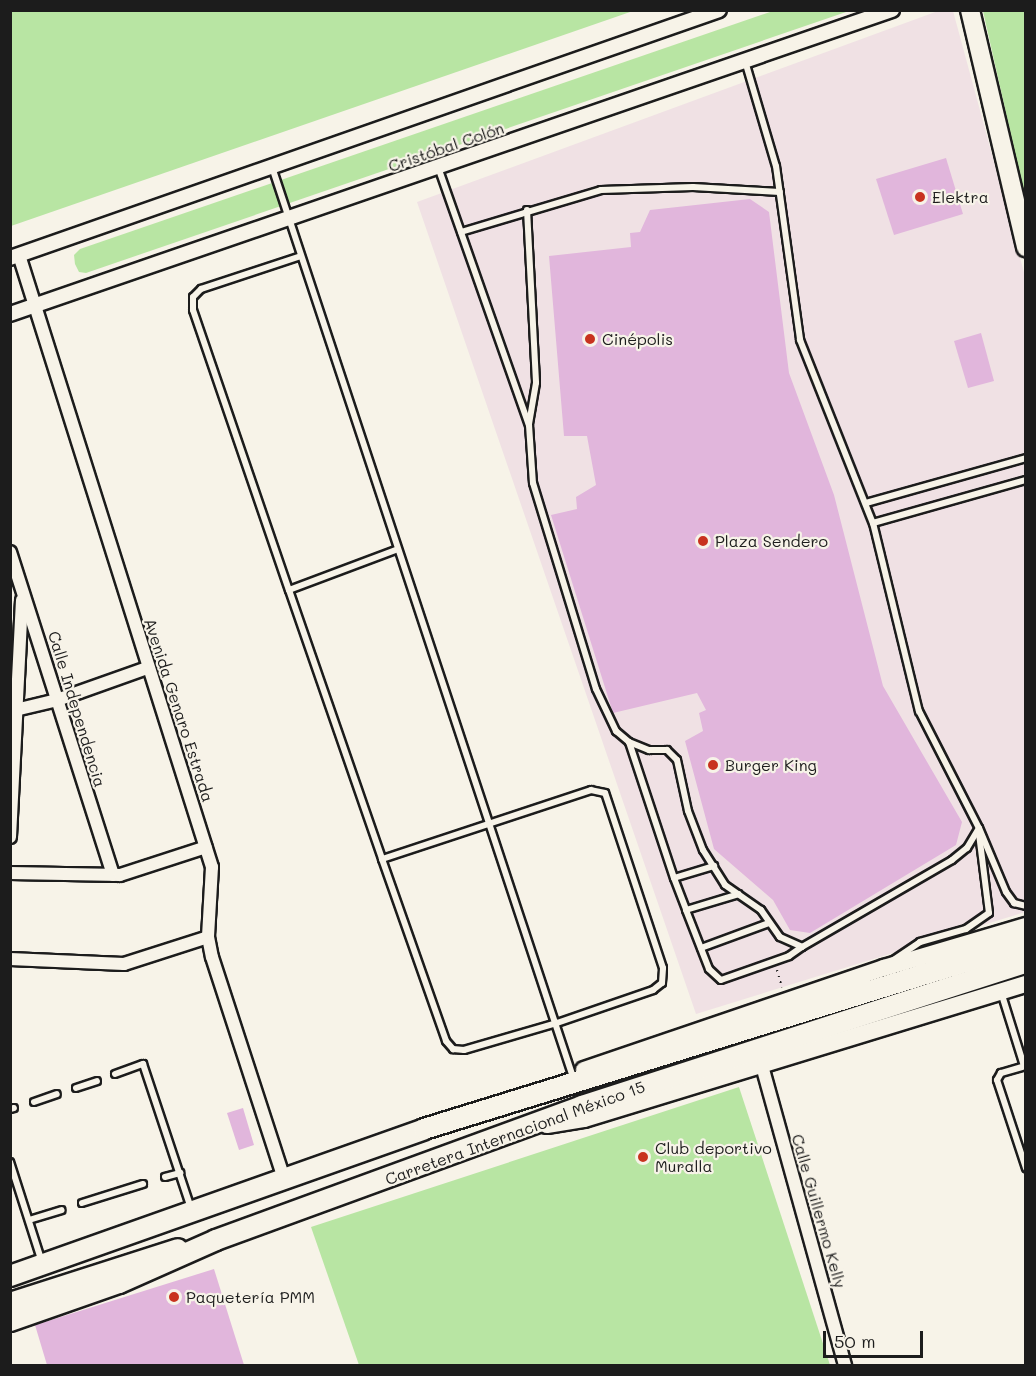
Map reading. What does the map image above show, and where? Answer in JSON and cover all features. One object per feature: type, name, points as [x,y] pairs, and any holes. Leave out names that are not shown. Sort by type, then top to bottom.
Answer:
[{"type":"highway","name":"Carretera Internacional México 15","points":[[10,1321],[119,1283],[216,1240],[522,1129],[738,1043],[1026,943]]},
{"type":"highway","name":"Carretera Internacional México 15","points":[[10,1276],[512,1101],[738,1043],[1026,963]]},
{"type":"highway","points":[[10,1303],[149,1256],[216,1240]]},
{"type":"main road","points":[[970,10],[1026,247]]},
{"type":"main road","points":[[512,1101],[572,1074],[884,968],[1026,926]]},
{"type":"main road","points":[[522,1129],[584,1119],[1026,984]]},
{"type":"street","points":[[15,256],[719,10]]},
{"type":"street","name":"Cristóbal Colón","points":[[10,314],[892,10]]},
{"type":"street","name":"Avenida Genaro Estrada","points":[[15,256],[35,306],[147,668],[206,847],[213,888],[208,937],[243,1060],[284,1179]]},
{"type":"street","name":"Calle Independencia","points":[[10,552],[113,875]]},
{"type":"street","points":[[10,837],[14,711],[23,590]]},
{"type":"street","points":[[14,711],[57,700],[147,668]]},
{"type":"street","points":[[10,873],[113,875],[206,847]]},
{"type":"street","points":[[10,959],[124,963],[208,937]]},
{"type":"street","name":"Calle Guillermo Kelly","points":[[762,1066],[845,1365]]},
{"type":"lane","points":[[745,61],[780,192],[800,340],[873,524],[919,711],[979,828],[1006,892],[1014,903],[1026,906]]},
{"type":"lane","points":[[271,166],[557,1023],[572,1074]]},
{"type":"lane","points":[[438,167],[529,425]]},
{"type":"lane","points":[[461,232],[527,210],[601,190],[693,187],[780,192]]},
{"type":"lane","points":[[527,210],[536,383],[529,425],[534,483],[596,689],[616,731],[629,742],[649,750],[667,750],[677,760],[688,811],[725,885],[761,910],[780,937],[801,948]]},
{"type":"lane","points":[[301,256],[201,289],[193,297],[193,310],[289,590],[382,858],[446,1041],[453,1049],[557,1023],[653,990],[662,983],[663,968],[611,805],[605,793],[591,790],[382,858]]},
{"type":"lane","points":[[866,503],[1026,458]]},
{"type":"lane","points":[[873,524],[1026,480]]},
{"type":"lane","points":[[289,590],[398,549]]},
{"type":"lane","points":[[629,742],[686,910],[709,969],[720,980],[774,961],[801,948],[952,860],[967,848],[979,828]]},
{"type":"lane","points":[[884,968],[904,950],[966,928],[989,913],[979,828]]},
{"type":"lane","points":[[674,878],[714,866]]},
{"type":"lane","points":[[686,910],[740,894]]},
{"type":"lane","points":[[701,948],[769,923]]},
{"type":"lane","points":[[1001,992],[1024,1066],[1001,1073],[996,1080],[1026,1168]]},
{"type":"lane","points":[[115,1074],[143,1064],[193,1211]]},
{"type":"lane","points":[[76,1088],[97,1081]]},
{"type":"lane","points":[[34,1102],[57,1094]]},
{"type":"lane","points":[[10,1162],[44,1266]]},
{"type":"lane","points":[[165,1177],[180,1173]]},
{"type":"lane","points":[[82,1203],[143,1184]]},
{"type":"lane","points":[[29,1220],[61,1210]]},
{"type":"path","points":[[774,961],[786,1002]]},
{"type":"shaded area","points":[[938,11],[953,11],[1025,276],[1025,912],[696,1014],[417,202]]},
{"type":"green space","points":[[11,10],[633,10],[633,11],[11,226]]},
{"type":"green space","points":[[773,11],[849,11],[86,273],[79,272],[75,264],[74,255],[80,249]]},
{"type":"green space","points":[[983,11],[1025,11],[1025,198]]},
{"type":"green space","name":"Club deportivo Muralla","points":[[739,1087],[830,1365],[359,1365],[311,1227]]},
{"type":"building","name":"Elektra","points":[[946,158],[963,214],[894,235],[876,179]]},
{"type":"building","name":"Plaza Sendero","points":[[750,199],[769,212],[789,373],[834,495],[883,686],[962,822],[956,845],[810,933],[790,930],[773,900],[714,849],[685,741],[703,731],[699,713],[706,710],[697,693],[613,713],[551,515],[577,509],[576,497],[596,485],[587,436],[564,436],[549,256],[631,247],[630,233],[640,232],[650,210]]},
{"type":"building","points":[[981,333],[994,381],[968,388],[954,341]]},
{"type":"building","points":[[243,1108],[254,1145],[239,1150],[227,1113]]},
{"type":"building","name":"Paquetería PMM","points":[[214,1269],[244,1365],[47,1365],[35,1325]]},
{"type":"place","name":"Elektra","points":[[920,197]]},
{"type":"place","name":"Cinépolis","points":[[590,339]]},
{"type":"place","name":"Plaza Sendero","points":[[703,541]]},
{"type":"place","name":"Burger King","points":[[713,765]]},
{"type":"place","name":"Club deportivo Muralla","points":[[643,1157]]},
{"type":"place","name":"Paquetería PMM","points":[[174,1297]]}]
